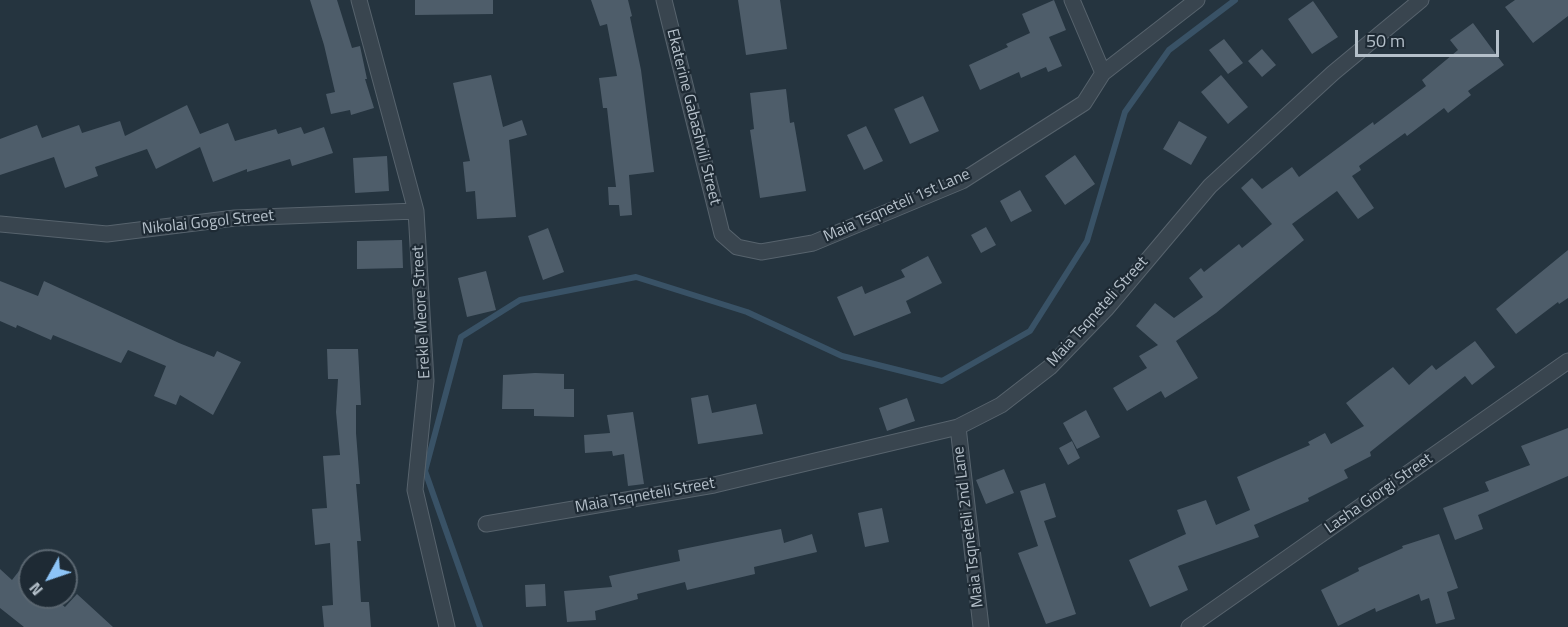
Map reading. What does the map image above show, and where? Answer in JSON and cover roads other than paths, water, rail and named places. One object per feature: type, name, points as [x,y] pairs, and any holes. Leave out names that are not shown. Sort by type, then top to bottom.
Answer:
[{"type":"street","name":"Erekle Meore Street","points":[[359,0],[416,210],[426,381],[415,490],[447,627]]},
{"type":"street","name":"Ekaterine Gabashvili Street","points":[[664,0],[722,234]]},
{"type":"street","points":[[1072,0],[1103,73]]},
{"type":"street","name":"Maia Tsqneteli 1st Lane","points":[[722,234],[737,247],[762,252],[813,243],[962,181],[1084,103],[1103,73],[1197,0]]},
{"type":"street","name":"Maia Tsqneteli Street","points":[[486,524],[714,485],[958,427],[1001,405],[1050,367],[1107,308],[1159,242],[1210,186],[1333,73],[1421,0]]},
{"type":"street","name":"Nikolai Gogol Street","points":[[0,225],[107,234],[235,218],[416,210]]},
{"type":"street","name":"Lasha Giorgi Street","points":[[1189,627],[1568,361]]},
{"type":"street","name":"Maia Tsqneteli 2nd Lane","points":[[958,427],[981,627]]},
{"type":"waterway","points":[[480,627],[425,471],[461,337],[520,300],[636,277],[747,312],[842,356],[942,381],[1030,331],[1087,241],[1125,112],[1169,50],[1235,0]]}]
